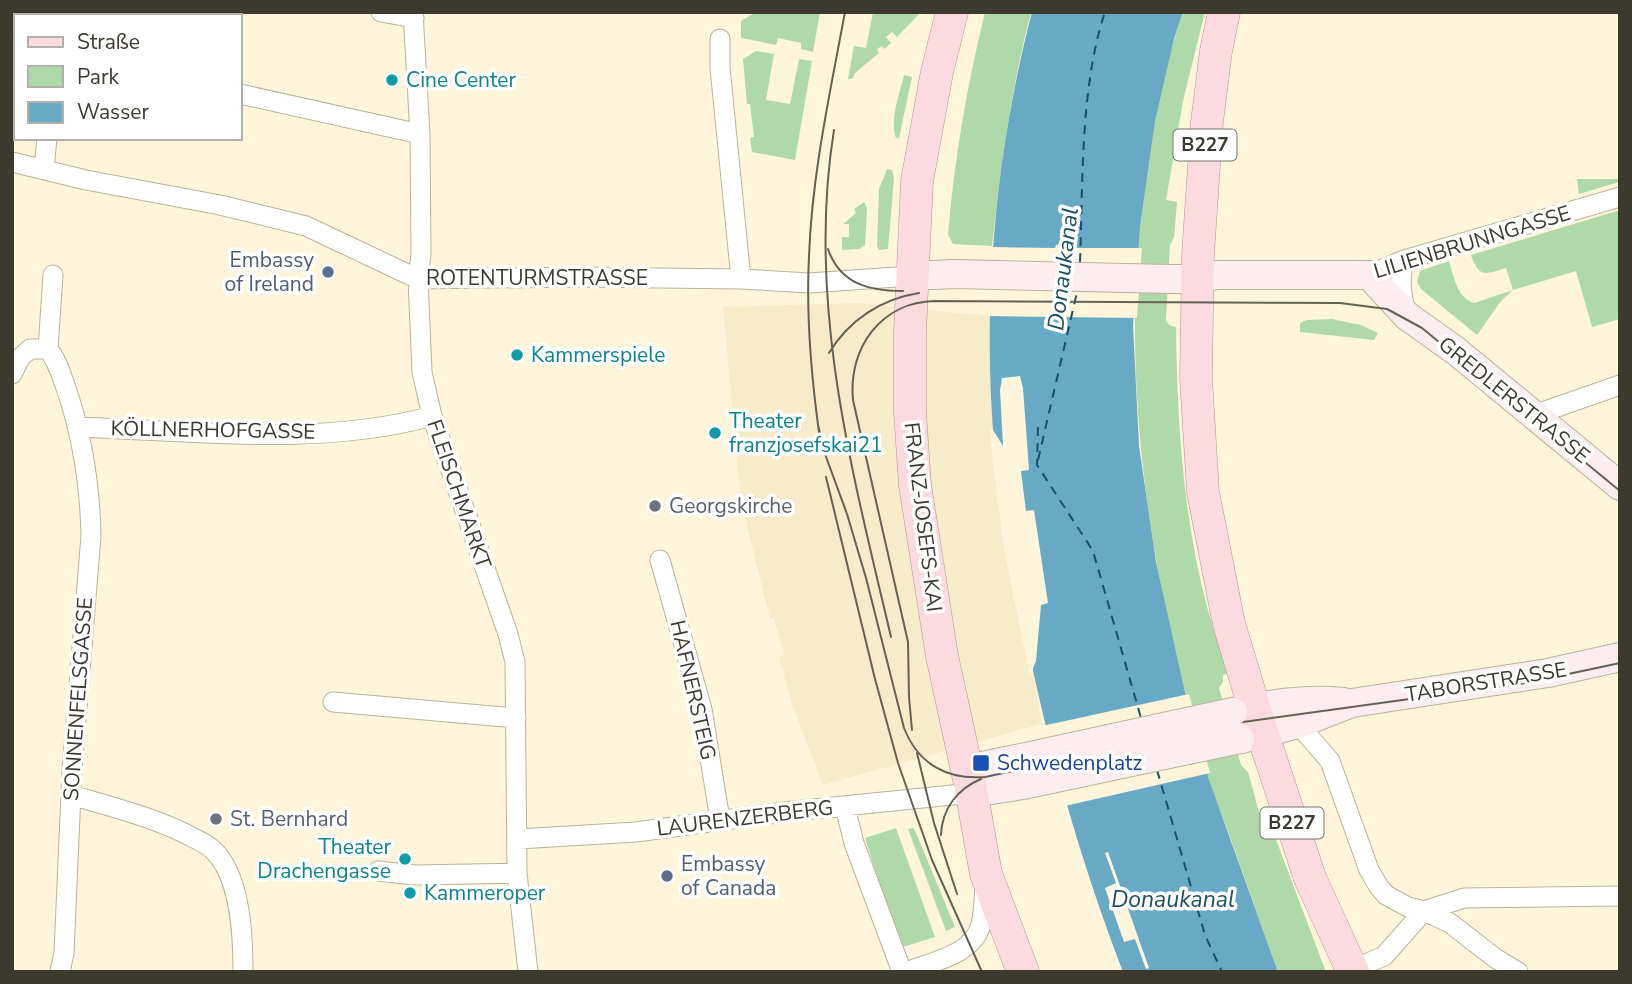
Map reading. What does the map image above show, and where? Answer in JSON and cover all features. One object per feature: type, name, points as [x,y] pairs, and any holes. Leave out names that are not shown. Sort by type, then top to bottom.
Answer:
[{"type":"main road","name":"FRANZ-JOSEFS-KAI","points":[[952,12],[937,72],[917,181],[911,276],[910,412],[915,485],[942,656],[986,874],[1023,972]]},
{"type":"main road","name":"B227","points":[[1224,12],[1216,51],[1184,279],[1196,378],[1203,492],[1247,723],[1310,878],[1352,971]]},
{"type":"main road","name":"LILIENBRUNNGASSE","points":[[911,276],[945,274],[1184,279],[1217,275],[1369,275]]},
{"type":"main road","name":"GREDLERSTRASSE","points":[[1369,275],[1407,316],[1456,351],[1620,486]]},
{"type":"main road","name":"TABORSTRASSE","points":[[1247,723],[1298,724],[1352,703],[1548,673],[1620,657]]},
{"type":"main road","name":"TABORSTRASSE","points":[[1247,723],[1302,701],[1352,703]]},
{"type":"main road","points":[[969,781],[1016,758],[1247,723]]},
{"type":"main road","points":[[969,781],[1023,785],[1247,723]]},
{"type":"street","points":[[381,12],[414,15]]},
{"type":"street","name":"FLEISCHMARKT","points":[[414,15],[419,134],[421,254],[418,279],[422,372],[432,416],[508,634],[515,662],[517,873],[528,972]]},
{"type":"street","points":[[720,39],[720,68],[741,279]]},
{"type":"street","points":[[242,94],[419,134]]},
{"type":"street","points":[[44,169],[47,140]]},
{"type":"street","name":"ROTENTURMSTRASSE","points":[[12,162],[86,180],[220,205],[306,226],[418,279],[580,276],[809,283],[911,276]]},
{"type":"street","name":"LILIENBRUNNGASSE","points":[[1369,275],[1404,260],[1620,197]]},
{"type":"street","points":[[1404,260],[1400,275],[1400,292],[1407,316]]},
{"type":"street","points":[[12,374],[20,358],[30,349],[48,349],[53,275]]},
{"type":"street","name":"SONNENFELSGASSE","points":[[48,349],[55,357],[78,427],[90,499],[91,536],[71,795],[62,963]]},
{"type":"street","points":[[1534,415],[1620,385]]},
{"type":"street","name":"KÖLLNERHOFGASSE","points":[[78,427],[306,435],[410,422],[432,416]]},
{"type":"street","name":"HAFNERSTEIG","points":[[660,561],[702,709],[720,820]]},
{"type":"street","points":[[333,702],[516,718]]},
{"type":"street","points":[[1298,724],[1330,761],[1369,870],[1386,895],[1408,907],[1450,923],[1518,972]]},
{"type":"street","name":"LAURENZERBERG","points":[[518,839],[636,832],[845,807],[969,781]]},
{"type":"street","points":[[71,795],[156,820],[211,848],[229,875],[239,911],[243,972]]},
{"type":"street","points":[[845,807],[854,843],[904,972],[949,956],[975,939],[981,925],[986,874]]},
{"type":"street","points":[[378,871],[415,874],[517,873]]},
{"type":"street","points":[[1352,971],[1384,956],[1424,911],[1464,898],[1611,896]]},
{"type":"shaded area","points":[[859,303],[991,316],[995,455],[1021,621],[1038,696],[1041,724],[823,785],[791,701],[779,657],[784,655],[774,618],[770,619],[747,526],[739,483],[723,307]]},
{"type":"green space","points":[[756,12],[820,12],[813,52],[801,49],[801,43],[778,38],[776,45],[741,38],[741,21]]},
{"type":"green space","points":[[873,12],[921,12],[897,37],[892,32],[886,37],[891,43],[884,49],[882,46],[877,49],[879,53],[856,72],[852,79],[848,79],[854,46],[866,48]]},
{"type":"green space","points":[[985,12],[1031,12],[1007,128],[992,246],[953,244],[948,235],[958,151]]},
{"type":"green space","points":[[1183,12],[1205,12],[1183,101],[1166,200],[1177,202],[1174,237],[1170,245],[1166,320],[1169,325],[1176,327],[1180,433],[1192,538],[1207,607],[1230,673],[1223,675],[1219,688],[1241,765],[1248,772],[1262,823],[1269,821],[1326,972],[1278,972],[1208,778],[1183,685],[1162,590],[1146,494],[1137,396],[1135,299],[1142,202],[1157,106]]},
{"type":"green space","points":[[756,51],[774,54],[766,100],[790,104],[799,59],[812,61],[795,160],[752,152],[750,138],[754,137],[750,104],[747,104],[743,59]]},
{"type":"green space","points":[[904,75],[912,77],[899,138],[896,138],[894,115]]},
{"type":"green space","points":[[887,169],[892,170],[894,178],[888,249],[879,250],[879,189]]},
{"type":"green space","points":[[1577,179],[1620,179],[1619,182],[1579,194]]},
{"type":"green space","points":[[864,202],[867,208],[865,245],[859,249],[842,250],[842,237],[849,237],[849,224],[843,224],[856,213],[854,209]]},
{"type":"green space","points":[[1620,210],[1620,319],[1592,327],[1576,271],[1513,290],[1506,268],[1484,273],[1477,268],[1471,255]]},
{"type":"green space","points":[[1449,261],[1457,286],[1464,297],[1474,303],[1513,290],[1501,301],[1477,335],[1421,289],[1417,282],[1420,271]]},
{"type":"green space","points":[[1332,319],[1361,325],[1378,333],[1374,340],[1300,332],[1300,323],[1307,320]]},
{"type":"green space","points":[[896,828],[935,937],[900,948],[865,838]]},
{"type":"green space","points":[[914,828],[955,927],[946,931],[908,829]]},
{"type":"water","name":"Donaukanal","points":[[1032,12],[1183,12],[1155,121],[1140,226],[1133,326],[1139,446],[1156,562],[1185,693],[1209,780],[1278,972],[1123,972],[1086,867],[1041,707],[1018,598],[998,476],[991,399],[990,343],[994,231],[1000,175],[1019,66]]},
{"type":"pier","points":[[1061,244],[1071,245],[1072,248],[1142,248],[1137,318],[988,316],[990,247],[1055,248]]},
{"type":"pier","points":[[1020,376],[1029,470],[1021,471],[1026,511],[1034,510],[1048,603],[1041,605],[1036,661],[1030,676],[1004,549],[990,425],[1003,446],[1000,390],[1002,378]]},
{"type":"pier","points":[[1189,694],[1210,773],[1065,806],[1042,726]]},
{"type":"pier","points":[[1108,852],[1149,968],[1146,969],[1135,939],[1124,942],[1105,888],[1116,883],[1105,853]]},
{"type":"ferry route","points":[[1080,262],[1087,103],[1097,41],[1105,12]]},
{"type":"ferry route","points":[[1038,460],[1078,288]]},
{"type":"ferry route","points":[[1038,427],[1037,465],[1093,551],[1141,718]]},
{"type":"ferry route","points":[[1157,770],[1205,935],[1222,972]]},
{"type":"tram line","points":[[819,432],[809,322],[811,225],[822,134],[845,12]]},
{"type":"tram line","points":[[834,130],[827,194],[829,322],[848,449],[891,637]]},
{"type":"tram line","points":[[828,249],[833,261],[848,278],[867,287],[903,291]]},
{"type":"tram line","points":[[829,353],[846,331],[867,313],[892,300],[919,293]]},
{"type":"tram line","points":[[912,730],[908,642],[853,400],[853,381],[856,363],[872,331],[884,319],[916,303],[1340,303],[1387,309],[1422,328],[1620,491]]},
{"type":"tram line","points":[[818,425],[866,578],[904,728],[910,741],[926,760],[958,776],[985,777],[1236,723],[1526,683],[1620,663]]},
{"type":"tram line","points":[[826,477],[898,763],[932,860],[982,972]]},
{"type":"tram line","points":[[917,753],[934,823],[957,894]]},
{"type":"tram line","points":[[941,835],[944,817],[952,801],[965,788],[981,779]]},
{"type":"place","name":"Cine Center","points":[[392,80]]},
{"type":"place","name":"Embassy of Ireland","points":[[328,272]]},
{"type":"place","name":"Kammerspiele","points":[[517,355]]},
{"type":"place","name":"Theater franzjosefskai21","points":[[715,433]]},
{"type":"place","name":"Georgskirche","points":[[655,506]]},
{"type":"place","name":"Schwedenplatz","points":[[981,763]]},
{"type":"place","name":"St. Bernhard","points":[[216,819]]},
{"type":"place","name":"Theater Drachengasse","points":[[405,859]]},
{"type":"place","name":"Embassy of Canada","points":[[667,876]]},
{"type":"place","name":"Kammeroper","points":[[410,893]]}]
